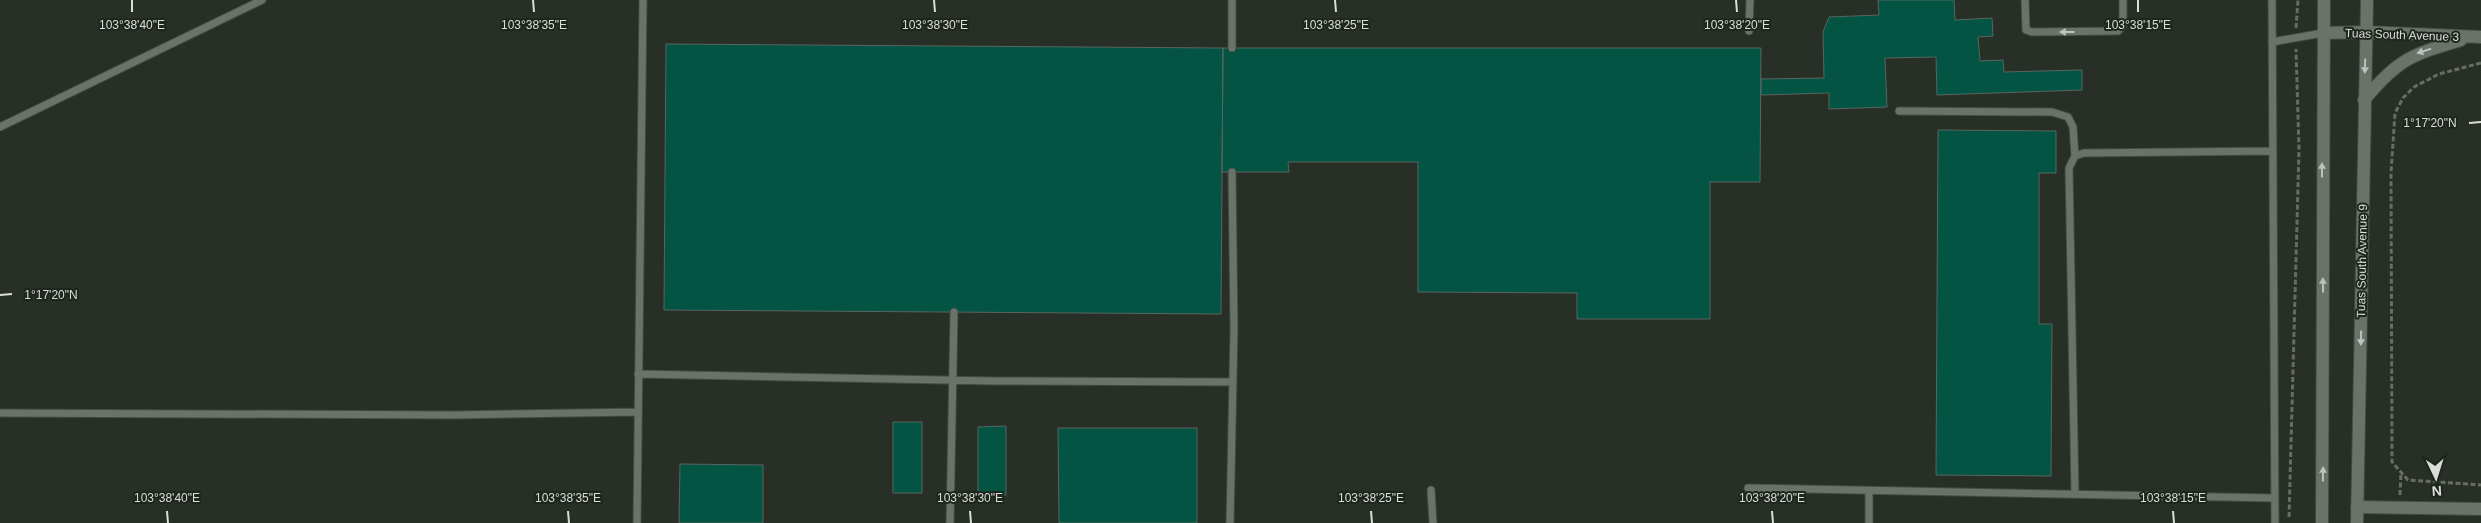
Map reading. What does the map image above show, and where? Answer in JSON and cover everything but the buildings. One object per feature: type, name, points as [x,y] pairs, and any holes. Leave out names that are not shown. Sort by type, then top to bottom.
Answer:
[{"type":"street","points":[[2322,523],[2324,0]]},
{"type":"street","name":"Tuas South Avenue 9","points":[[2357,523],[2367,0]]},
{"type":"street","name":"Tuas South Avenue 3","points":[[2323,33],[2367,32],[2476,37]]},
{"type":"street","points":[[2364,100],[2385,76],[2401,63],[2418,53],[2476,37]]},
{"type":"street","points":[[2357,508],[2481,509]]},
{"type":"lane","points":[[0,127],[262,0]]},
{"type":"lane","points":[[638,523],[643,0]]},
{"type":"lane","points":[[1232,0],[1232,48]]},
{"type":"lane","points":[[1749,31],[1750,0]]},
{"type":"lane","points":[[2025,0],[2026,30],[2041,32],[2118,31],[2123,26],[2123,0]]},
{"type":"lane","points":[[2272,0],[2275,523]]},
{"type":"lane","points":[[2272,42],[2323,33]]},
{"type":"lane","points":[[1899,111],[2052,112],[2068,117],[2073,127],[2075,156],[2069,168],[2075,494]]},
{"type":"lane","points":[[2075,156],[2084,153],[2272,151]]},
{"type":"lane","points":[[1230,523],[1233,382],[1232,172]]},
{"type":"lane","points":[[950,523],[954,312]]},
{"type":"lane","points":[[638,374],[953,380],[1233,382]]},
{"type":"lane","points":[[0,413],[454,415],[638,412]]},
{"type":"lane","points":[[1748,488],[2275,498]]},
{"type":"lane","points":[[1432,490],[1433,523]]},
{"type":"lane","points":[[1869,490],[1869,523]]},
{"type":"path","points":[[2288,523],[2299,149],[2296,38],[2298,0]]},
{"type":"path","points":[[2481,63],[2439,74],[2414,87],[2403,98],[2395,113],[2391,173],[2392,462],[2408,480],[2481,485]]}]
